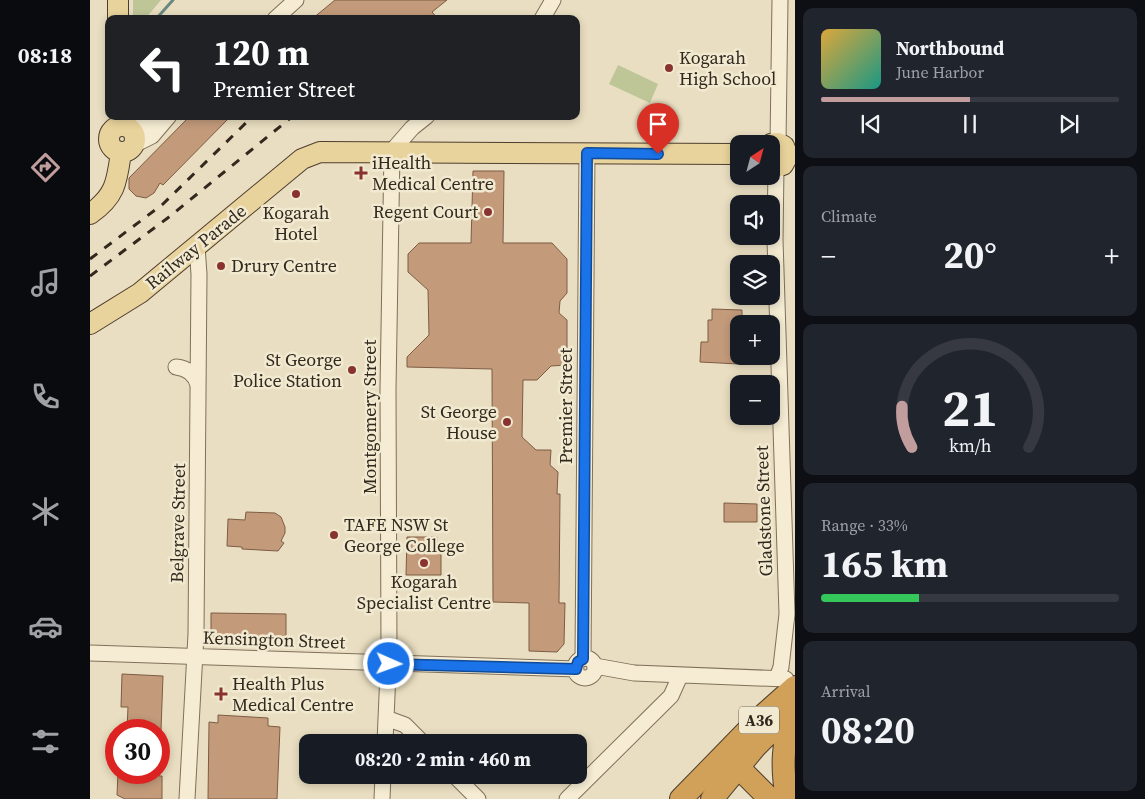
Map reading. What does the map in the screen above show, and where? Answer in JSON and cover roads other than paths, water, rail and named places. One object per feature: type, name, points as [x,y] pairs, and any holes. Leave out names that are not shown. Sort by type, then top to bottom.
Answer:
[{"type":"highway","name":"A36","points":[[727,767],[755,747],[790,695]]},
{"type":"highway","points":[[787,799],[783,773],[784,739],[790,695]]},
{"type":"highway","points":[[682,799],[727,767]]},
{"type":"highway","points":[[712,799],[727,767]]},
{"type":"highway","points":[[727,767],[749,799]]},
{"type":"highway","points":[[727,767],[770,799]]},
{"type":"main road","points":[[118,0],[118,15]]},
{"type":"main road","points":[[90,214],[106,201],[113,192],[125,134]]},
{"type":"main road","name":"Railway Parade","points":[[90,324],[140,292],[308,156],[326,151],[730,154]]},
{"type":"street","points":[[279,15],[296,0]]},
{"type":"street","points":[[544,15],[553,0]]},
{"type":"street","name":"Gladstone Street","points":[[780,0],[780,135]]},
{"type":"street","points":[[125,134],[150,120]]},
{"type":"street","points":[[125,134],[152,136],[166,120]]},
{"type":"street","points":[[392,151],[421,120]]},
{"type":"street","name":"Montgomery Street","points":[[385,734],[389,664],[388,390],[392,151]]},
{"type":"street","name":"Premier Street","points":[[587,153],[587,667]]},
{"type":"street","name":"Gladstone Street","points":[[778,185],[775,240],[786,614],[781,667],[790,695]]},
{"type":"street","name":"Belgrave Street","points":[[187,799],[196,634],[200,274],[197,247]]},
{"type":"street","points":[[176,367],[189,371],[196,378],[198,385]]},
{"type":"street","name":"Gladstone Street","points":[[786,614],[795,652]]},
{"type":"street","name":"Kensington Street","points":[[90,653],[389,664],[587,667],[680,676],[790,695],[795,680]]},
{"type":"street","points":[[567,799],[671,696],[680,676]]},
{"type":"street","points":[[386,718],[405,726],[414,734]]},
{"type":"street","points":[[382,799],[383,784]]},
{"type":"street","points":[[463,784],[478,799]]},
{"type":"waterway","points":[[160,15],[173,0]]},
{"type":"railway","points":[[90,259],[163,204],[249,120]]},
{"type":"railway","points":[[90,276],[169,217],[288,120]]},
{"type":"place","name":"Kogarah High School","points":[[669,68]]},
{"type":"place","name":"iHealth Medical Centre","points":[[361,173]]},
{"type":"place","name":"Kogarah Hotel","points":[[296,194]]},
{"type":"place","name":"Regent Court","points":[[488,212]]},
{"type":"place","name":"Drury Centre","points":[[221,266]]},
{"type":"place","name":"St George Police Station","points":[[352,370]]},
{"type":"place","name":"St George House","points":[[507,422]]},
{"type":"place","name":"TAFE NSW St George College","points":[[334,535]]},
{"type":"place","name":"Kogarah Specialist Centre","points":[[424,563]]},
{"type":"place","name":"Health Plus Medical Centre","points":[[221,694]]}]
